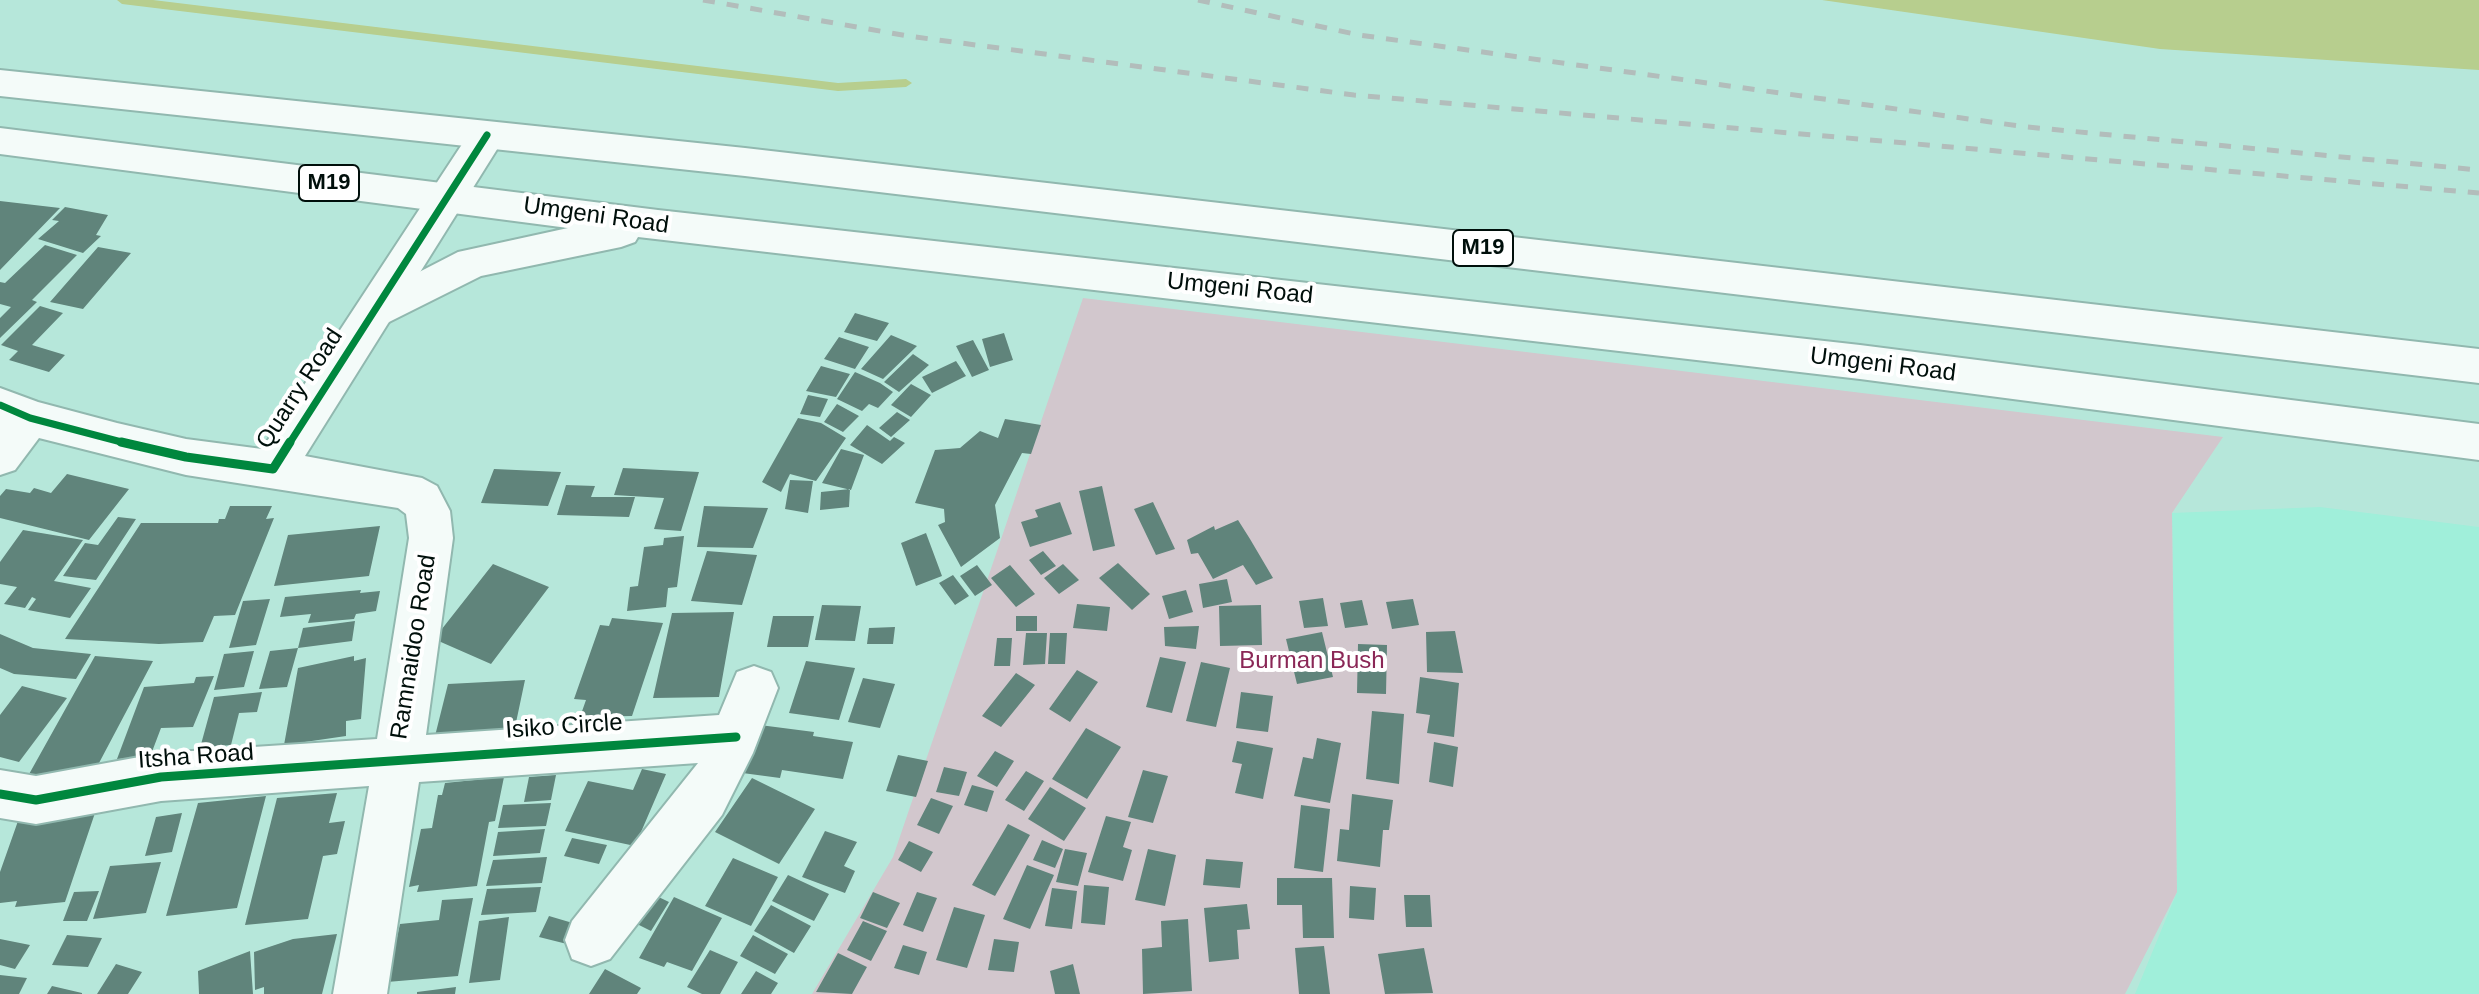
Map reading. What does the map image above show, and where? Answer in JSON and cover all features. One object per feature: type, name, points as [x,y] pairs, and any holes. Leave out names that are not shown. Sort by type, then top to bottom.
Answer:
[{"type":"main road","name":"M19","points":[[0,83],[487,135],[1716,275],[2479,366]]},
{"type":"main road","name":"Quarry Road","points":[[15,412],[186,457],[273,469],[487,135]]},
{"type":"main road","name":"Umgeni Road","points":[[0,141],[658,225],[1545,324],[2479,442]]},
{"type":"main road","points":[[373,314],[472,263],[522,250],[658,225]]},
{"type":"main road","points":[[0,457],[15,412]]},
{"type":"main road","name":"Ramnaidoo Road","points":[[273,469],[406,491],[421,499],[428,511],[431,538],[360,994]]},
{"type":"main road","points":[[591,940],[704,798],[736,737],[754,688]]},
{"type":"main road","name":"Isiko Circle","points":[[396,761],[736,737]]},
{"type":"main road","name":"Itsha Road","points":[[0,794],[36,800],[161,777],[396,761]]},
{"type":"shaded area","points":[[1822,0],[2479,0],[2479,70],[2160,49]]},
{"type":"shaded area","points":[[2320,507],[2479,527],[2479,994],[2135,994],[2177,892],[2172,513]]},
{"type":"green space","name":"Burman Bush","points":[[1083,298],[2223,437],[2172,513],[2177,892],[2125,994],[812,994],[893,857]]},
{"type":"building","points":[[0,201],[60,208],[0,270]]},
{"type":"building","points":[[65,207],[108,215],[96,235],[101,236],[83,253],[38,239],[59,221],[52,220]]},
{"type":"building","points":[[45,245],[77,255],[32,300],[37,302],[0,338],[0,318],[11,307],[0,304],[0,282],[5,283]]},
{"type":"building","points":[[98,247],[131,253],[83,309],[50,302]]},
{"type":"building","points":[[40,306],[63,313],[32,345],[65,355],[49,372],[9,360],[18,351],[1,345]]},
{"type":"building","points":[[855,313],[889,323],[877,341],[844,332]]},
{"type":"building","points":[[1004,333],[1013,360],[990,367],[982,339]]},
{"type":"building","points":[[891,335],[917,346],[883,379],[861,369]]},
{"type":"building","points":[[839,337],[869,347],[855,369],[824,359]]},
{"type":"building","points":[[973,340],[989,370],[972,377],[956,346]]},
{"type":"building","points":[[913,354],[929,365],[899,392],[884,382]]},
{"type":"building","points":[[956,361],[966,376],[932,393],[922,377]]},
{"type":"building","points":[[821,366],[850,374],[836,397],[806,391]]},
{"type":"building","points":[[855,372],[893,392],[878,408],[869,404],[862,411],[837,399]]},
{"type":"building","points":[[911,384],[931,395],[911,417],[891,405]]},
{"type":"building","points":[[808,395],[828,399],[820,417],[800,414]]},
{"type":"building","points":[[837,404],[859,416],[843,432],[824,422]]},
{"type":"building","points":[[897,412],[910,420],[891,437],[879,428]]},
{"type":"building","points":[[798,418],[821,423],[846,438],[816,481],[790,474],[781,492],[762,482]]},
{"type":"building","points":[[1005,419],[1041,425],[1031,454],[1022,453],[995,505],[1000,538],[961,567],[938,525],[945,522],[944,509],[915,503],[935,450],[960,448],[980,431],[998,438]]},
{"type":"building","points":[[867,425],[890,441],[894,437],[905,443],[882,464],[850,445]]},
{"type":"building","points":[[841,449],[864,455],[851,490],[822,483]]},
{"type":"building","points":[[623,468],[699,472],[681,531],[654,529],[664,498],[614,495]]},
{"type":"building","points":[[494,469],[561,472],[548,506],[481,503]]},
{"type":"building","points":[[67,474],[129,489],[89,540],[0,518],[0,496],[6,489],[30,493],[34,488],[51,493]]},
{"type":"building","points":[[790,480],[813,481],[808,513],[785,509]]},
{"type":"building","points":[[566,485],[595,486],[591,497],[635,497],[629,517],[557,515]]},
{"type":"building","points":[[1102,486],[1115,546],[1093,551],[1079,491]]},
{"type":"building","points":[[850,489],[849,507],[820,510],[821,492]]},
{"type":"building","points":[[1060,502],[1072,534],[1030,547],[1021,522],[1038,517],[1035,510]]},
{"type":"building","points":[[1153,502],[1175,549],[1156,555],[1134,509]]},
{"type":"building","points":[[230,506],[272,506],[266,519],[274,518],[235,615],[214,616],[203,642],[159,644],[65,639],[141,523],[218,523],[219,519],[225,519]]},
{"type":"building","points":[[704,506],[768,508],[753,548],[697,547]]},
{"type":"building","points":[[118,517],[136,519],[96,580],[63,576],[85,543],[98,545]]},
{"type":"building","points":[[1238,520],[1273,578],[1256,585],[1243,565],[1213,579],[1198,553],[1191,554],[1187,540],[1214,526],[1215,530]]},
{"type":"building","points":[[380,526],[369,576],[274,586],[288,535]]},
{"type":"building","points":[[23,530],[83,540],[54,581],[91,588],[70,618],[28,610],[36,599],[32,597],[25,608],[4,604],[17,587],[0,584],[0,562]]},
{"type":"building","points":[[926,533],[942,576],[916,586],[901,543]]},
{"type":"building","points":[[684,536],[677,587],[668,588],[666,607],[627,611],[630,587],[638,586],[644,547],[663,545],[664,538]]},
{"type":"building","points":[[707,551],[757,555],[742,605],[691,601]]},
{"type":"building","points":[[1043,551],[1056,566],[1041,575],[1029,560]]},
{"type":"building","points":[[1118,563],[1150,594],[1132,610],[1099,578]]},
{"type":"building","points":[[493,564],[549,587],[491,664],[434,639]]},
{"type":"building","points":[[1063,564],[1079,580],[1059,594],[1044,578]]},
{"type":"building","points":[[977,565],[992,585],[975,596],[960,576]]},
{"type":"building","points":[[1010,565],[1035,594],[1016,607],[991,578]]},
{"type":"building","points":[[953,575],[969,596],[955,605],[939,583]]},
{"type":"building","points":[[1227,579],[1232,602],[1203,608],[1199,584]]},
{"type":"building","points":[[361,590],[360,593],[380,591],[376,611],[356,614],[354,619],[308,623],[311,614],[280,617],[285,597]]},
{"type":"building","points":[[1186,590],[1193,612],[1169,619],[1162,596]]},
{"type":"building","points":[[1323,598],[1328,626],[1304,628],[1299,601]]},
{"type":"building","points":[[270,599],[256,645],[229,648],[243,601]]},
{"type":"building","points":[[1413,599],[1419,625],[1392,629],[1386,602]]},
{"type":"building","points":[[1362,600],[1368,625],[1345,628],[1340,603]]},
{"type":"building","points":[[1077,604],[1110,607],[1107,631],[1073,628]]},
{"type":"building","points":[[822,605],[861,606],[855,641],[815,640]]},
{"type":"building","points":[[1261,605],[1262,645],[1220,646],[1219,606]]},
{"type":"building","points":[[734,612],[719,697],[653,698],[672,613]]},
{"type":"building","points":[[773,616],[814,616],[808,647],[767,647]]},
{"type":"building","points":[[1016,616],[1037,616],[1037,631],[1016,631]]},
{"type":"building","points":[[612,618],[663,623],[632,716],[580,717],[586,700],[574,699],[600,625],[609,626]]},
{"type":"building","points":[[355,621],[352,641],[298,648],[303,628]]},
{"type":"building","points":[[1199,626],[1196,649],[1165,646],[1164,627]]},
{"type":"building","points":[[895,627],[893,644],[867,644],[869,628]]},
{"type":"building","points":[[1455,631],[1463,673],[1427,672],[1426,632]]},
{"type":"building","points":[[1322,632],[1333,677],[1297,684],[1286,639]]},
{"type":"building","points":[[1026,633],[1047,633],[1045,664],[1023,665]]},
{"type":"building","points":[[1050,633],[1067,633],[1065,664],[1048,664]]},
{"type":"building","points":[[0,634],[33,648],[91,654],[76,679],[14,674],[0,668]]},
{"type":"building","points":[[997,638],[1012,638],[1010,666],[994,666]]},
{"type":"building","points":[[1358,644],[1387,645],[1386,694],[1357,693]]},
{"type":"building","points":[[298,648],[287,687],[259,689],[270,651]]},
{"type":"building","points":[[254,651],[244,687],[214,690],[224,654]]},
{"type":"building","points":[[95,656],[153,661],[90,780],[28,776]]},
{"type":"building","points":[[354,656],[354,661],[366,658],[361,719],[346,721],[346,736],[284,745],[298,668]]},
{"type":"building","points":[[1160,657],[1186,662],[1172,713],[1146,707]]},
{"type":"building","points":[[806,661],[855,668],[839,720],[789,713]]},
{"type":"building","points":[[1201,662],[1230,668],[1216,727],[1186,721]]},
{"type":"building","points":[[1077,670],[1098,682],[1070,722],[1049,709]]},
{"type":"building","points":[[1016,673],[1035,685],[1001,727],[982,716]]},
{"type":"building","points":[[214,676],[193,727],[161,728],[150,757],[117,759],[144,687],[194,683],[196,677]]},
{"type":"building","points":[[1420,677],[1459,683],[1454,737],[1427,733],[1430,715],[1416,713]]},
{"type":"building","points":[[863,678],[895,684],[880,728],[848,722]]},
{"type":"building","points":[[525,680],[514,732],[435,736],[448,684]]},
{"type":"building","points":[[22,686],[67,698],[19,762],[0,757],[0,715]]},
{"type":"building","points":[[262,692],[257,712],[239,713],[231,745],[200,748],[214,697]]},
{"type":"building","points":[[1241,692],[1273,696],[1268,732],[1236,728]]},
{"type":"building","points":[[1372,711],[1404,714],[1399,784],[1366,779]]},
{"type":"building","points":[[752,724],[814,732],[813,736],[853,742],[843,779],[782,770],[780,778],[735,772]]},
{"type":"building","points":[[1086,728],[1121,747],[1087,799],[1052,779]]},
{"type":"building","points":[[1317,738],[1341,743],[1330,803],[1294,796],[1303,757],[1313,759]]},
{"type":"building","points":[[1237,741],[1273,748],[1263,799],[1235,793],[1242,764],[1232,762]]},
{"type":"building","points":[[1434,742],[1458,747],[1453,787],[1429,782]]},
{"type":"building","points":[[995,751],[1014,761],[997,787],[977,776]]},
{"type":"building","points":[[898,755],[928,761],[916,797],[886,791]]},
{"type":"building","points":[[944,767],[967,772],[959,796],[936,792]]},
{"type":"building","points":[[642,769],[666,774],[635,846],[565,831],[588,781],[633,790]]},
{"type":"building","points":[[1143,770],[1168,776],[1153,823],[1128,817]]},
{"type":"building","points":[[1026,771],[1044,781],[1024,811],[1005,800]]},
{"type":"building","points":[[556,775],[551,800],[524,802],[529,777]]},
{"type":"building","points":[[504,777],[495,821],[489,822],[477,886],[417,892],[419,885],[409,887],[421,829],[432,828],[438,795],[442,795],[445,783]]},
{"type":"building","points":[[752,778],[815,809],[779,864],[715,832]]},
{"type":"building","points":[[972,785],[994,791],[987,812],[964,805]]},
{"type":"building","points":[[1050,787],[1086,808],[1064,841],[1028,819]]},
{"type":"building","points":[[337,793],[329,823],[345,821],[337,854],[323,856],[308,919],[245,925],[277,798]]},
{"type":"building","points":[[1352,794],[1393,800],[1389,830],[1383,830],[1380,867],[1337,861],[1340,829],[1349,830]]},
{"type":"building","points":[[266,796],[237,908],[166,916],[198,803]]},
{"type":"building","points":[[931,798],[953,806],[939,834],[917,825]]},
{"type":"building","points":[[551,803],[546,826],[498,828],[503,805]]},
{"type":"building","points":[[1301,805],[1330,809],[1323,872],[1294,868]]},
{"type":"building","points":[[97,807],[65,902],[15,907],[17,901],[0,903],[0,872],[18,821]]},
{"type":"building","points":[[182,813],[172,852],[145,856],[156,817]]},
{"type":"building","points":[[1106,816],[1131,822],[1123,847],[1132,850],[1123,881],[1088,872]]},
{"type":"building","points":[[1008,824],[1030,835],[995,896],[972,885]]},
{"type":"building","points":[[545,829],[540,853],[493,856],[498,832]]},
{"type":"building","points":[[825,831],[857,842],[844,866],[855,871],[845,893],[802,877]]},
{"type":"building","points":[[572,838],[607,845],[599,864],[564,856]]},
{"type":"building","points":[[1042,840],[1063,849],[1055,868],[1033,860]]},
{"type":"building","points":[[909,841],[933,852],[921,872],[898,860]]},
{"type":"building","points":[[1065,849],[1087,853],[1078,886],[1056,882]]},
{"type":"building","points":[[1148,849],[1176,855],[1165,906],[1135,900]]},
{"type":"building","points":[[547,857],[542,883],[486,886],[493,860]]},
{"type":"building","points":[[733,858],[778,877],[751,926],[705,906]]},
{"type":"building","points":[[1206,859],[1243,862],[1240,888],[1203,885]]},
{"type":"building","points":[[161,862],[146,913],[93,919],[110,866]]},
{"type":"building","points":[[1027,865],[1054,875],[1030,929],[1003,919]]},
{"type":"building","points":[[788,875],[829,894],[814,921],[772,901]]},
{"type":"building","points":[[1277,878],[1332,878],[1334,938],[1303,938],[1302,905],[1277,905]]},
{"type":"building","points":[[1084,885],[1109,887],[1105,925],[1081,923]]},
{"type":"building","points":[[1350,886],[1376,888],[1374,920],[1349,918]]},
{"type":"building","points":[[541,887],[536,912],[481,915],[487,889]]},
{"type":"building","points":[[1052,888],[1077,891],[1072,929],[1045,926]]},
{"type":"building","points":[[99,891],[87,921],[63,921],[74,892]]},
{"type":"building","points":[[646,891],[669,902],[651,931],[627,919]]},
{"type":"building","points":[[873,892],[900,903],[887,928],[860,918]]},
{"type":"building","points":[[917,892],[937,898],[923,932],[903,925]]},
{"type":"building","points":[[1404,895],[1430,895],[1432,927],[1406,927]]},
{"type":"building","points":[[674,897],[722,918],[692,971],[667,962],[664,967],[639,958]]},
{"type":"building","points":[[473,898],[458,976],[387,982],[400,924],[439,920],[442,900]]},
{"type":"building","points":[[1247,904],[1250,929],[1237,930],[1239,959],[1209,962],[1204,908]]},
{"type":"building","points":[[771,905],[811,926],[794,953],[754,931]]},
{"type":"building","points":[[954,907],[985,915],[967,968],[936,960]]},
{"type":"building","points":[[549,916],[576,924],[567,944],[539,937]]},
{"type":"building","points":[[509,917],[500,980],[469,983],[479,921]]},
{"type":"building","points":[[1188,919],[1192,991],[1143,994],[1142,949],[1162,947],[1161,921]]},
{"type":"building","points":[[863,921],[887,931],[871,961],[847,950]]},
{"type":"building","points":[[337,934],[322,994],[264,994],[264,987],[255,990],[254,952],[293,939]]},
{"type":"building","points":[[67,935],[102,938],[88,967],[52,965]]},
{"type":"building","points":[[753,935],[788,954],[775,974],[740,956]]},
{"type":"building","points":[[0,939],[30,945],[15,969],[0,965]]},
{"type":"building","points":[[994,939],[1019,942],[1014,972],[988,970]]},
{"type":"building","points":[[903,945],[927,952],[919,975],[894,968]]},
{"type":"building","points":[[1324,946],[1330,994],[1299,994],[1295,948]]},
{"type":"building","points":[[1424,948],[1433,993],[1385,994],[1378,954]]},
{"type":"building","points":[[710,950],[738,962],[720,994],[702,994],[687,987]]},
{"type":"building","points":[[250,951],[253,994],[199,994],[198,971]]},
{"type":"building","points":[[838,953],[867,967],[852,994],[816,992]]},
{"type":"building","points":[[116,964],[142,972],[128,994],[97,994]]},
{"type":"building","points":[[1073,964],[1080,994],[1055,994],[1050,971]]},
{"type":"building","points":[[605,969],[641,988],[637,994],[589,994]]},
{"type":"building","points":[[756,971],[778,983],[771,994],[741,994]]},
{"type":"building","points":[[0,975],[27,978],[19,994],[0,994]]},
{"type":"building","points":[[52,986],[82,993],[82,994],[47,994]]},
{"type":"building","points":[[456,987],[455,994],[417,994],[417,992]]},
{"type":"waterway","points":[[122,0],[838,87],[906,83]]},
{"type":"railway","points":[[703,0],[908,36],[1354,95],[2479,193]]},
{"type":"railway","points":[[1198,0],[1359,35],[2027,127],[2479,170]]},
{"type":"cycle path","points":[[0,405],[30,418],[117,441],[186,457],[273,469],[487,135]]},
{"type":"cycle path","points":[[0,794],[36,800],[161,777],[736,737]]}]
